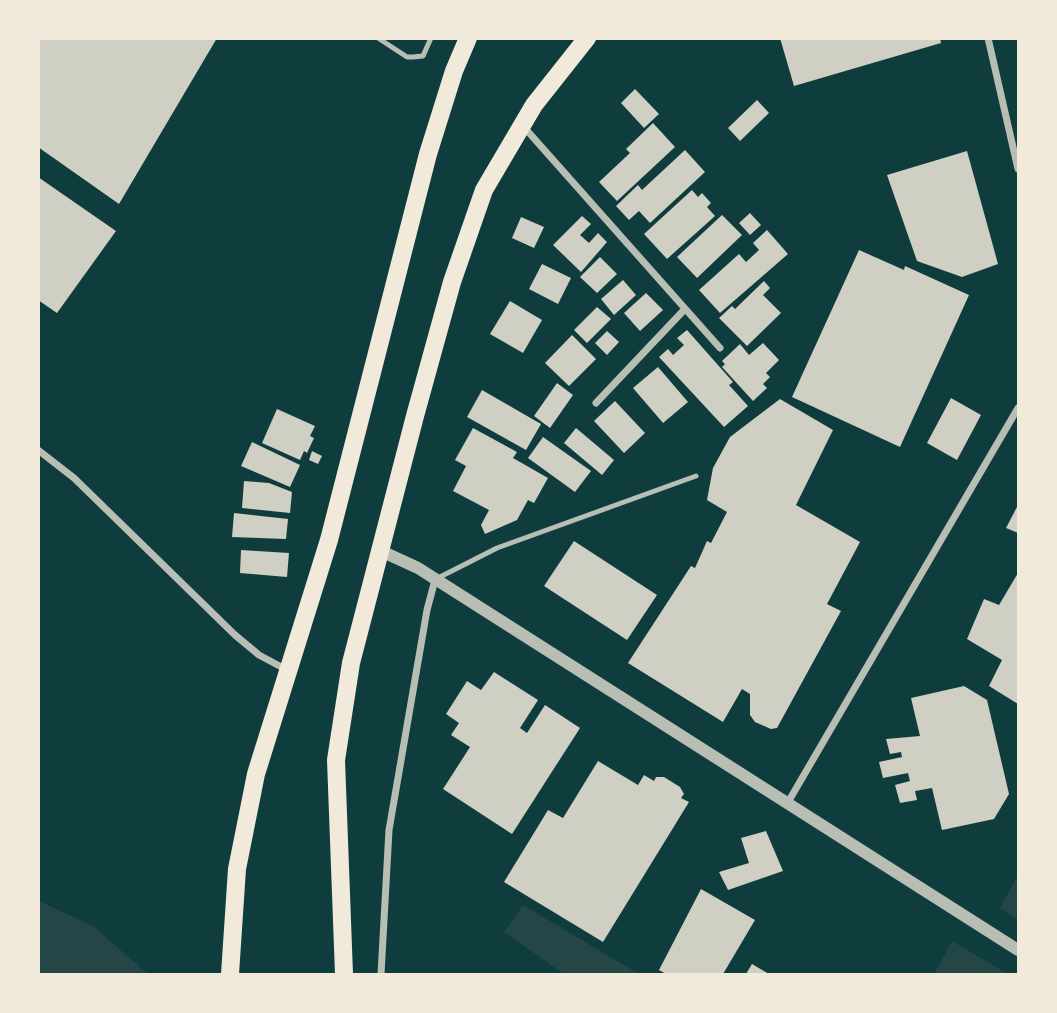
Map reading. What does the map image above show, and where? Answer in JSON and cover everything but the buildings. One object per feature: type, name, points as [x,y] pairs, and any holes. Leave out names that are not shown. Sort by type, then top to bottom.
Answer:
[{"type":"main road","points":[[240,975],[230,966],[237,869],[256,774],[280,702],[286,670],[329,540],[444,103],[468,38]]},
{"type":"main road","points":[[344,974],[336,760],[351,663],[452,282],[484,190],[534,105],[587,38]]},
{"type":"street","points":[[988,38],[1018,169]]},
{"type":"street","points":[[522,125],[720,348]]},
{"type":"street","points":[[596,403],[684,310]]},
{"type":"street","points":[[788,804],[1018,408]]},
{"type":"street","points":[[38,450],[74,478],[234,635],[259,655],[286,670]]},
{"type":"street","points":[[381,551],[418,568],[1018,950]]},
{"type":"street","points":[[381,975],[389,830],[422,635],[435,580]]},
{"type":"lane","points":[[378,38],[407,57],[422,56],[431,38]]},
{"type":"lane","points":[[435,580],[497,548],[696,477]]},
{"type":"shaded area","points":[[1018,875],[1018,920],[1000,908]]},
{"type":"shaded area","points":[[39,901],[93,926],[148,974],[39,974]]},
{"type":"shaded area","points":[[523,905],[639,974],[564,974],[504,932]]},
{"type":"shaded area","points":[[952,941],[1008,974],[934,974]]}]
